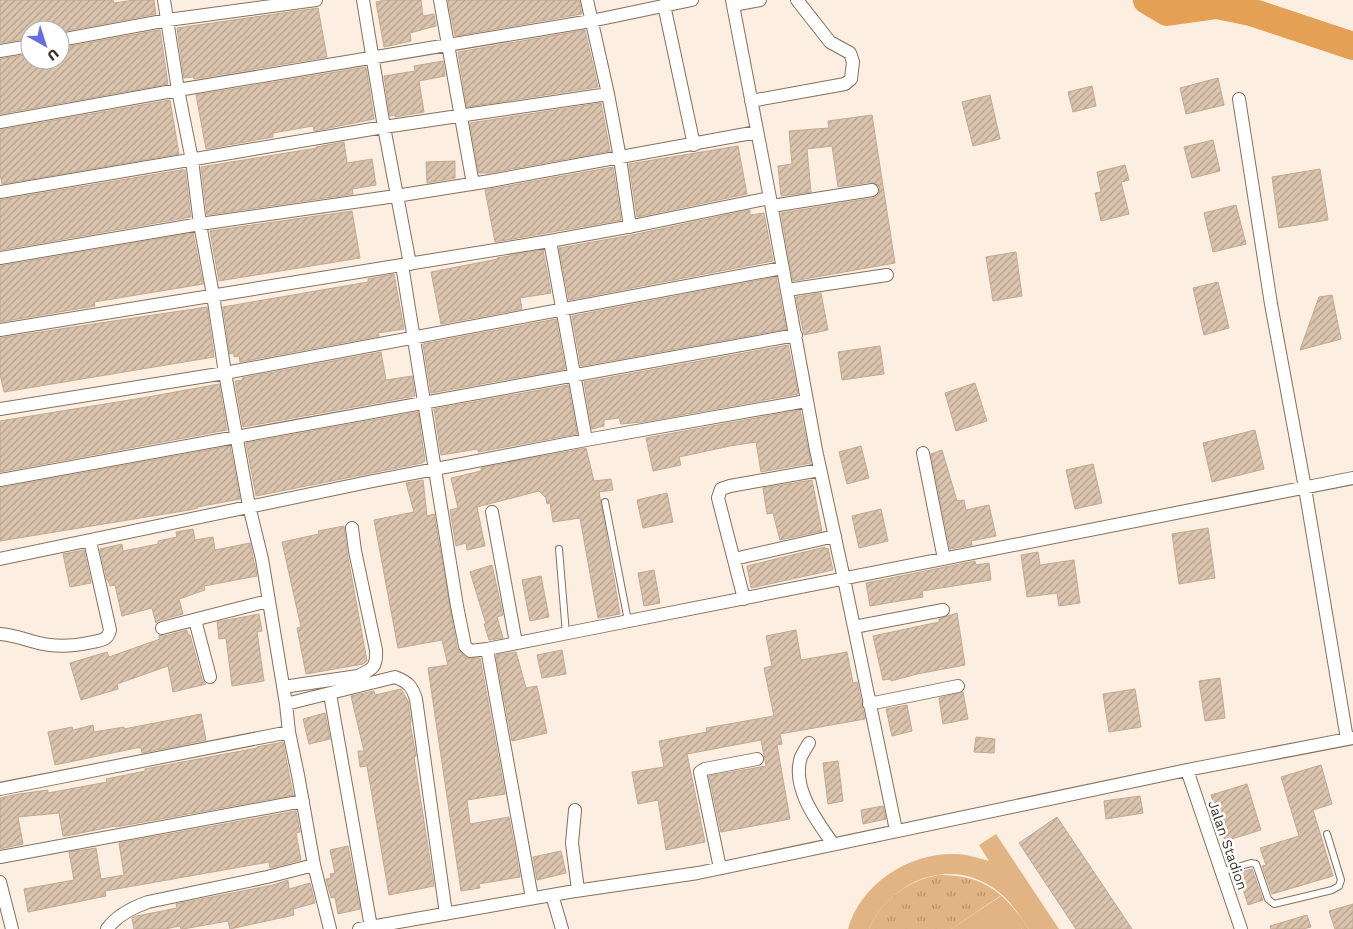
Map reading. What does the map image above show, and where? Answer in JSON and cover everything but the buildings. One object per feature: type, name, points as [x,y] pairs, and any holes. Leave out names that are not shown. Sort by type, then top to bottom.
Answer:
[{"type":"street","points":[[164,0],[248,506],[262,559],[289,732],[314,865],[330,929]]},
{"type":"street","points":[[70,38],[168,20],[316,0]]},
{"type":"street","points":[[364,0],[396,196],[434,470],[465,646],[470,651],[628,622],[1353,478]]},
{"type":"street","points":[[440,0],[473,184]]},
{"type":"street","points":[[587,0],[608,94],[630,227]]},
{"type":"street","points":[[0,122],[178,90],[591,21],[692,0]]},
{"type":"street","points":[[760,0],[733,3],[796,335],[806,401],[896,830]]},
{"type":"street","points":[[751,101],[845,84],[851,79],[853,62],[850,53],[830,42],[797,0]]},
{"type":"street","points":[[664,6],[694,145]]},
{"type":"street","points":[[0,52],[20,48]]},
{"type":"street","points":[[0,192],[384,127],[608,94]]},
{"type":"street","points":[[330,694],[365,928],[552,894],[720,868],[896,830],[1350,738],[1271,304],[1239,99]]},
{"type":"street","points":[[0,258],[200,224],[473,184],[757,132]]},
{"type":"street","points":[[0,330],[550,241],[771,202],[872,190]]},
{"type":"street","points":[[550,241],[586,440]]},
{"type":"street","points":[[0,409],[225,373],[782,268]]},
{"type":"street","points":[[787,290],[887,275]]},
{"type":"street","points":[[0,480],[796,335]]},
{"type":"street","points":[[0,559],[248,506],[586,440],[806,401]]},
{"type":"street","points":[[923,453],[944,559]]},
{"type":"street","points":[[744,599],[718,498],[721,489],[820,470]]},
{"type":"street","points":[[492,512],[516,643]]},
{"type":"street","points":[[283,688],[358,676],[374,667],[376,650],[352,528]]},
{"type":"street","points":[[734,559],[835,536]]},
{"type":"street","points":[[0,634],[49,645],[74,646],[104,640],[109,636],[110,630],[90,541]]},
{"type":"street","points":[[162,628],[268,601]]},
{"type":"street","points":[[854,627],[943,610]]},
{"type":"street","points":[[195,620],[210,677]]},
{"type":"street","points":[[487,649],[532,898]]},
{"type":"street","points":[[286,704],[395,678],[405,681],[413,688],[446,914]]},
{"type":"street","points":[[869,704],[958,686]]},
{"type":"street","points":[[0,789],[289,732]]},
{"type":"street","points":[[809,743],[801,758],[800,779],[812,815],[833,844]]},
{"type":"street","points":[[720,868],[700,772],[705,768],[757,759]]},
{"type":"street","name":"Jalan Stadion","points":[[1187,770],[1241,929]]},
{"type":"street","points":[[0,857],[303,801]]},
{"type":"street","points":[[575,810],[572,843],[578,890]]},
{"type":"street","points":[[107,929],[110,924],[123,915],[148,902],[314,865]]},
{"type":"street","points":[[0,882],[12,929]]},
{"type":"street","points":[[552,894],[562,929]]},
{"type":"lane","points":[[605,502],[628,622]]},
{"type":"lane","points":[[558,549],[566,634]]},
{"type":"lane","points":[[1222,872],[1251,863],[1256,864],[1268,899],[1274,904],[1332,890],[1339,886],[1341,880],[1327,834]]},
{"type":"green space","points":[[996,834],[1059,929],[1029,929],[1012,905],[1000,893],[982,882],[963,875],[944,874],[908,885],[879,911],[869,929],[848,929],[854,913],[864,898],[875,885],[889,874],[904,865],[938,855],[964,855],[989,861],[979,845]]},
{"type":"green space","points":[[938,875],[968,878],[991,888],[1011,905],[1029,929],[1022,929],[1000,896],[951,929],[869,929],[881,909],[896,893],[915,882]]},
{"type":"green space","points":[[1001,896],[1022,929],[951,929]]},
{"type":"waterway","points":[[1147,0],[1167,12],[1217,5],[1251,12],[1353,46]]}]
